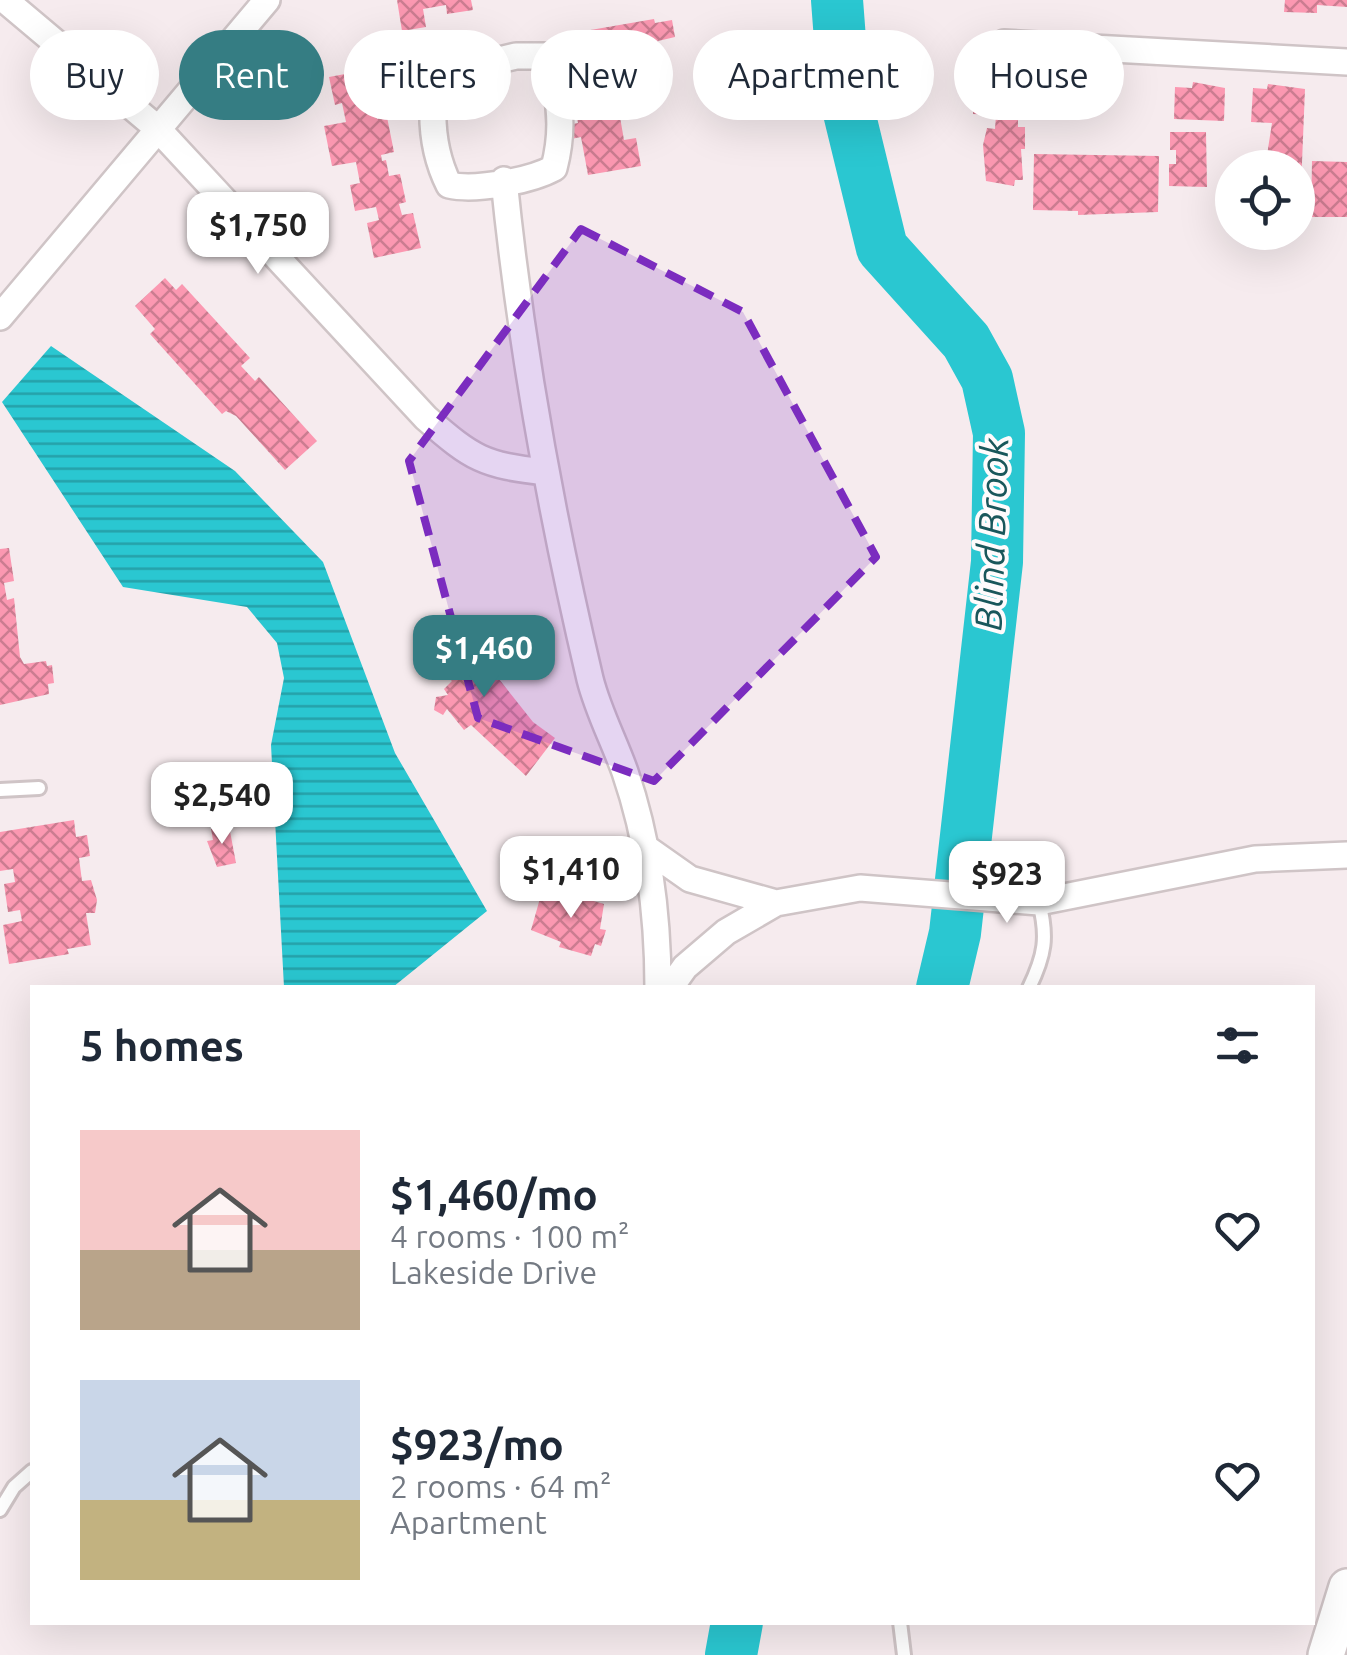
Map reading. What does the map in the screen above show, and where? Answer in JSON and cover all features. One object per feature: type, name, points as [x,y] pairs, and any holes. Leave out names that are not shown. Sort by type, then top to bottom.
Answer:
[{"type":"street","points":[[5,0],[157,128],[426,418],[481,460],[495,466],[545,472]]},
{"type":"street","points":[[0,317],[267,0]]},
{"type":"street","points":[[1124,50],[1347,62]]},
{"type":"street","points":[[516,56],[544,56],[556,79],[561,141],[554,168],[534,179],[504,180],[472,190],[449,184],[438,161],[431,109],[435,84],[454,71],[516,56]]},
{"type":"street","points":[[504,180],[518,316],[545,472],[592,685],[625,773],[646,848],[654,895],[658,985]]},
{"type":"street","points":[[646,848],[690,879],[776,903]]},
{"type":"street","points":[[672,985],[685,968],[726,932],[776,903],[860,888],[1039,902],[1255,859],[1347,855]]},
{"type":"street","points":[[1326,1655],[1347,1587]]},
{"type":"lane","points":[[0,790],[39,788]]},
{"type":"lane","points":[[1030,985],[1046,953],[1047,933],[1039,902]]},
{"type":"lane","points":[[0,1510],[14,1487],[30,1473]]},
{"type":"lane","points":[[900,1625],[904,1655]]},
{"type":"highlighted area","points":[[581,229],[743,312],[876,557],[654,781],[478,718],[409,461]]},
{"type":"water","points":[[51,346],[235,471],[323,562],[395,753],[487,911],[395,985],[284,985],[271,745],[284,678],[277,643],[247,607],[123,587],[2,402]]},
{"type":"building","points":[[397,0],[471,0],[473,10],[447,14],[446,5],[423,9],[426,27],[402,30]]},
{"type":"building","points":[[1285,0],[1347,0],[1347,7],[1317,5],[1317,13],[1284,12]]},
{"type":"building","points":[[654,19],[655,23],[672,20],[675,37],[673,30],[591,30]]},
{"type":"building","points":[[344,74],[344,112],[342,103],[335,105],[329,77]]},
{"type":"building","points":[[1193,82],[1225,88],[1224,121],[1174,119],[1175,87],[1192,88]]},
{"type":"building","points":[[1268,84],[1305,89],[1303,150],[1268,150],[1272,123],[1251,122],[1253,88],[1267,89]]},
{"type":"building","points":[[388,120],[394,152],[381,155],[382,161],[386,160],[389,176],[400,174],[406,202],[399,204],[402,215],[413,213],[421,248],[374,258],[367,223],[379,220],[376,207],[355,211],[350,185],[360,183],[356,162],[332,166],[324,126]]},
{"type":"building","points":[[577,120],[620,120],[624,140],[636,138],[641,166],[588,175],[581,137],[571,139],[568,125]]},
{"type":"building","points":[[996,120],[1018,120],[1018,127],[1025,127],[1025,149],[1021,149],[1023,180],[1015,180],[1014,186],[986,181],[983,145],[987,128],[995,129]]},
{"type":"building","points":[[1170,132],[1206,132],[1207,187],[1169,186],[1169,164],[1176,164],[1176,150],[1170,150]]},
{"type":"building","points":[[1034,154],[1159,156],[1158,212],[1078,215],[1078,211],[1033,210]]},
{"type":"building","points":[[1315,161],[1347,162],[1347,217],[1315,217]]},
{"type":"building","points":[[165,278],[176,290],[182,284],[250,358],[241,366],[255,381],[259,377],[317,441],[285,470],[236,416],[226,411],[222,414],[150,334],[155,329],[135,306]]},
{"type":"building","points":[[9,548],[14,581],[4,583],[7,600],[14,598],[20,657],[24,664],[46,661],[47,666],[52,665],[54,683],[48,684],[49,694],[0,705],[0,549]]},
{"type":"building","points":[[466,623],[480,655],[533,722],[555,738],[526,776],[471,725],[464,730],[447,709],[443,715],[434,710],[436,697],[448,695],[444,689],[452,681],[442,673],[436,676],[424,641]]},
{"type":"building","points":[[74,820],[76,837],[87,835],[90,856],[79,858],[82,881],[91,880],[97,900],[95,913],[86,913],[91,945],[67,949],[69,954],[9,964],[3,925],[22,921],[20,910],[8,912],[4,884],[15,882],[13,869],[0,871],[0,832]]},
{"type":"building","points":[[229,826],[236,863],[217,867],[207,841],[213,840],[211,829]]},
{"type":"building","points":[[571,888],[591,893],[590,900],[604,904],[600,929],[606,930],[601,946],[595,944],[591,956],[559,947],[561,942],[531,930],[541,895],[563,901]]},
{"type":"waterway","name":"Blind Brook","points":[[837,0],[844,92],[882,248],[966,341],[987,379],[999,433],[997,562],[955,933],[943,985]]},
{"type":"waterway","name":"Blind Brook","points":[[731,1655],[736,1625]]}]
